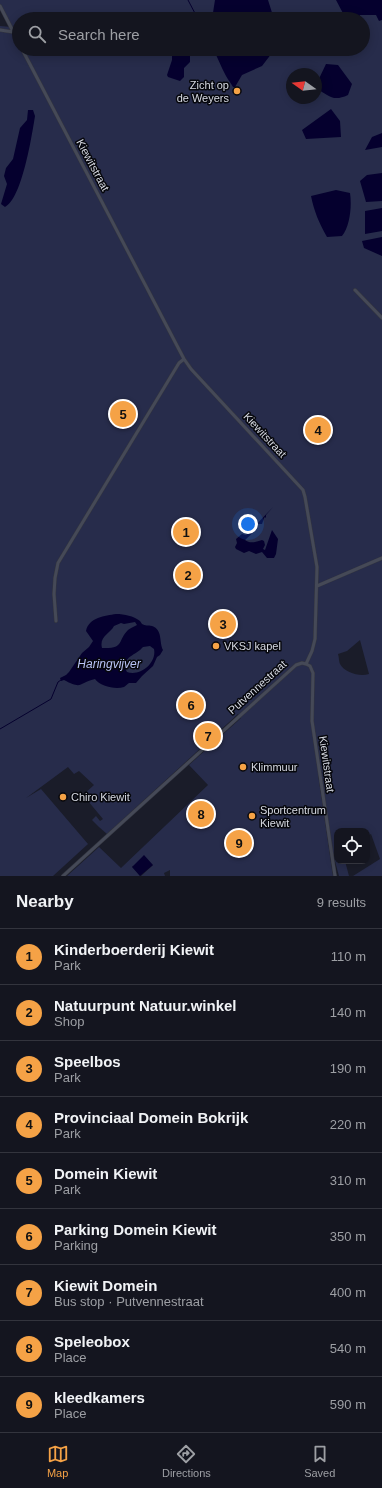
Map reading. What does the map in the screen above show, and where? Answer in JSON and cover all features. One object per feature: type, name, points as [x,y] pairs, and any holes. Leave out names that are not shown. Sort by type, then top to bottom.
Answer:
[{"type":"street","points":[[0,6],[12,30]]},
{"type":"street","points":[[0,30],[12,32]]},
{"type":"street","name":"Kiewitstraat","points":[[26,56],[184,359],[200,379],[302,490],[305,497],[316,556],[317,586],[315,639],[312,651],[306,664],[310,666],[313,673],[312,721],[335,876]]},
{"type":"street","points":[[355,290],[382,318]]},
{"type":"street","points":[[56,621],[54,594],[58,563],[167,382],[179,363],[184,359]]},
{"type":"street","points":[[317,586],[382,558]]},
{"type":"street","name":"Putvennestraat","points":[[63,876],[296,665],[302,662],[306,664]]},
{"type":"shaded area","points":[[0,0],[382,0],[382,876],[353,876],[380,859],[370,834],[370,828],[334,828],[334,857],[320,773],[318,774],[333,876],[170,876],[170,870],[164,873],[165,876],[141,876],[153,865],[132,866],[140,876],[67,876],[99,847],[121,868],[208,785],[189,765],[241,718],[238,714],[107,834],[92,820],[96,816],[100,821],[103,819],[83,795],[94,785],[79,771],[74,774],[68,767],[26,798],[41,789],[88,844],[53,876],[0,876],[0,26],[12,27],[0,4]],"holes":[[[360,640],[369,674],[353,674],[345,670],[340,663],[338,654],[347,651]]]},
{"type":"shaded area","points":[[336,864],[346,864],[349,876],[339,876]]},
{"type":"water","points":[[215,0],[268,0],[272,12],[213,12]]},
{"type":"water","points":[[336,0],[382,0],[382,20],[379,21],[376,15],[370,15],[370,12],[342,12]]},
{"type":"water","points":[[172,56],[190,56],[190,62],[184,68],[184,77],[180,81],[168,77],[167,75]]},
{"type":"water","points":[[216,56],[270,56],[262,66],[242,75],[235,87],[233,87],[224,73]]},
{"type":"water","points":[[326,64],[338,65],[352,84],[348,95],[335,98],[322,92],[322,72]]},
{"type":"water","points":[[331,109],[340,121],[341,137],[306,139],[302,130]]},
{"type":"water","points":[[28,110],[33,110],[35,116],[25,166],[16,192],[11,202],[5,207],[1,204],[7,184],[4,176],[6,168],[13,159],[20,128],[27,120]]},
{"type":"water","points":[[382,133],[382,147],[365,150],[372,137]]},
{"type":"water","points":[[382,173],[382,201],[366,202],[360,181],[367,175]]},
{"type":"water","points":[[336,190],[350,193],[350,216],[345,232],[342,236],[327,237],[317,217],[311,196]]},
{"type":"water","points":[[382,208],[382,231],[365,234],[365,211]]},
{"type":"water","points":[[382,237],[382,256],[364,248],[362,241]]},
{"type":"water","points":[[273,507],[266,515],[266,518],[264,518],[262,524],[257,524],[258,528],[245,540],[251,542],[264,541],[265,545],[263,549],[265,550],[272,530],[278,539],[274,558],[267,558],[262,552],[256,554],[249,551],[244,553],[236,549],[236,539],[242,534],[246,535],[251,530],[250,527],[254,527]]},
{"type":"water","name":"Haringvijver","points":[[123,614],[132,617],[140,621],[143,625],[152,626],[158,630],[163,650],[157,657],[153,666],[136,683],[129,683],[120,688],[112,688],[100,684],[95,679],[80,685],[74,685],[64,680],[61,681],[60,678],[69,672],[82,653],[93,641],[86,631],[90,623],[98,618]],"holes":[[[135,622],[137,625],[128,630],[120,644],[114,647],[102,648],[101,644],[103,638],[114,626],[121,623],[124,624]],[[150,646],[154,649],[153,659],[150,664],[142,671],[132,673],[127,672],[124,666],[128,659],[143,647]]]},
{"type":"water","points":[[144,855],[153,865],[140,876],[132,867]]},
{"type":"waterway","points":[[188,0],[194,12]]},
{"type":"waterway","points":[[0,729],[51,699],[58,682],[61,680]]},
{"type":"place","name":"Zicht op de Weyers","points":[[237,91]]},
{"type":"place","name":"Domein Kiewit","points":[[123,414]]},
{"type":"place","name":"Provinciaal Domein Bokrijk","points":[[318,430]]},
{"type":"place","name":"Kinderboerderij Kiewit","points":[[186,532]]},
{"type":"place","name":"Natuurpunt Natuur.winkel","points":[[188,575]]},
{"type":"place","name":"Speelbos","points":[[223,624]]},
{"type":"place","name":"VKSJ kapel","points":[[216,646]]},
{"type":"place","name":"Parking Domein Kiewit","points":[[191,705]]},
{"type":"place","name":"Kiewit Domein","points":[[208,736]]},
{"type":"place","name":"Klimmuur","points":[[243,767]]},
{"type":"place","name":"Chiro Kiewit","points":[[63,797]]},
{"type":"place","name":"Speleobox","points":[[201,814]]},
{"type":"place","name":"Sportcentrum Kiewit","points":[[252,816]]},
{"type":"place","name":"kleedkamers","points":[[239,843]]}]
